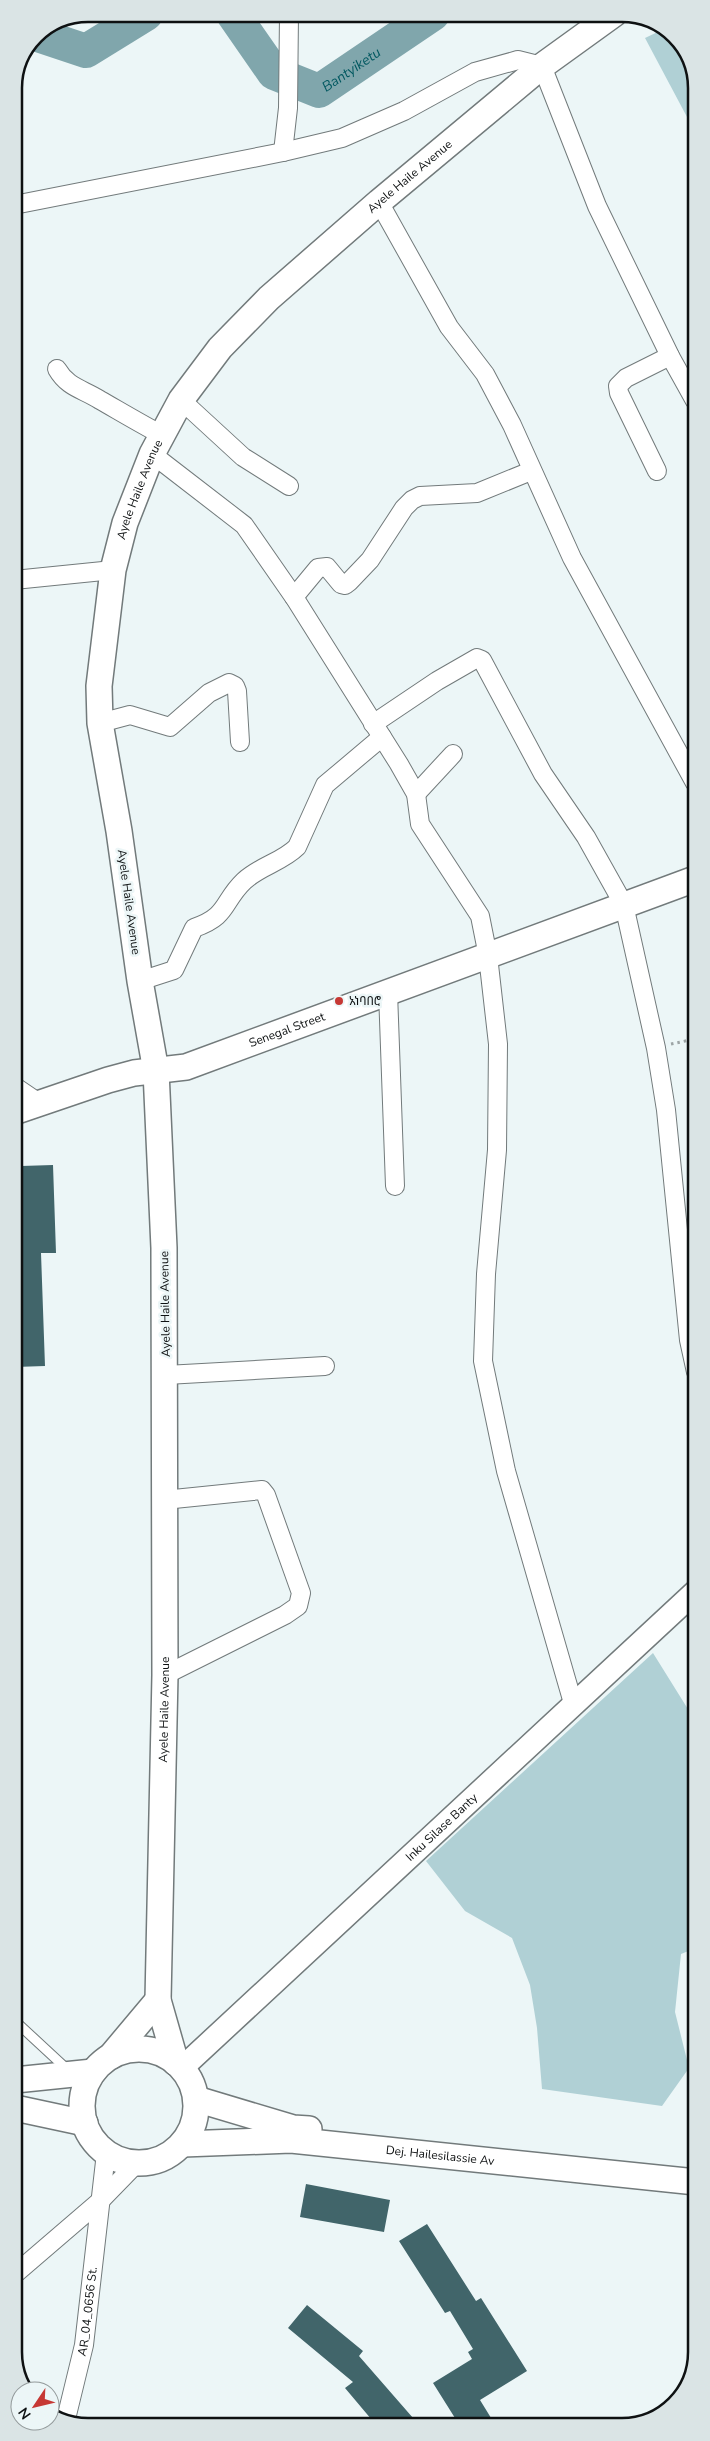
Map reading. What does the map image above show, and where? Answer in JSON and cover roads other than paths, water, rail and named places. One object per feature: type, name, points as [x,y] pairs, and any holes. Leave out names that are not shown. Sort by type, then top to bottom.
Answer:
[{"type":"main road","name":"Ayele Haile Avenue","points":[[181,2065],[158,2000],[165,1675],[164,1500],[166,1375],[164,1248],[156,1071],[140,981],[119,830],[100,724],[99,686],[114,570],[125,523],[157,444],[181,400],[220,348],[263,304],[379,202],[542,66],[602,23]]},
{"type":"main road","name":"Senegal Street","points":[[22,1109],[134,1073],[186,1067],[688,882]]},
{"type":"main road","points":[[22,2079],[92,2068],[127,2050],[144,2049],[162,2054],[181,2065],[191,2082],[196,2099],[194,2122],[183,2144],[164,2158],[148,2163],[136,2164],[120,2160],[106,2152],[94,2141],[85,2123],[82,2099],[92,2068],[158,2000]]},
{"type":"main road","name":"Dej. Hailesilassie Av","points":[[196,2099],[293,2128],[688,2165]]},
{"type":"main road","points":[[22,2110],[85,2123]]},
{"type":"main road","name":"Dej. Hailesilassie Av","points":[[183,2144],[291,2140],[688,2181]]},
{"type":"street","points":[[283,152],[288,108],[289,22]]},
{"type":"street","points":[[22,203],[283,152],[342,138],[404,111],[474,72],[518,60],[542,66],[598,206],[670,356],[688,388]]},
{"type":"street","points":[[379,202],[432,300],[449,327],[485,374],[512,425],[531,471],[572,558],[688,770]]},
{"type":"street","points":[[657,471],[618,393],[618,386],[626,378],[670,356]]},
{"type":"street","points":[[57,369],[62,378],[76,389],[98,398],[157,444],[238,518],[294,598],[378,731],[416,794],[420,824],[480,916],[488,956],[498,1044],[497,1141],[486,1274],[483,1361],[506,1471],[573,1703]]},
{"type":"street","points":[[181,400],[243,457],[289,486]]},
{"type":"street","points":[[294,598],[318,568],[323,566],[327,567],[341,584],[349,582],[370,560],[404,508],[420,496],[477,493],[531,471]]},
{"type":"street","points":[[22,583],[114,570]]},
{"type":"street","points":[[140,981],[174,970],[194,928],[220,915],[232,894],[256,871],[290,854],[297,847],[325,786],[378,731],[437,681],[477,658],[482,660],[543,774],[586,837],[624,905],[656,1048],[666,1110],[688,1321]]},
{"type":"street","points":[[100,724],[130,715],[170,727],[209,693],[229,683],[235,686],[238,691],[240,742]]},
{"type":"street","points":[[416,794],[453,754]]},
{"type":"street","points":[[388,992],[395,1186]]},
{"type":"street","points":[[22,1091],[39,1103]]},
{"type":"street","points":[[166,1375],[325,1366]]},
{"type":"street","points":[[164,1500],[262,1490],[266,1495],[301,1593],[298,1606],[285,1615],[165,1675]]},
{"type":"street","name":"Inku Silase Banty","points":[[181,2065],[688,1598]]},
{"type":"street","name":"AR_04_0656 St.","points":[[67,2414],[84,2345],[106,2152]]},
{"type":"street","points":[[22,2268],[100,2201],[136,2164]]},
{"type":"lane","points":[[22,2025],[92,2068]]},
{"type":"waterway","name":"Bantyiketu","points":[[47,38],[86,51],[133,22]]},
{"type":"waterway","name":"Bantyiketu","points":[[239,22],[274,73],[319,91],[420,23]]},
{"type":"place","name":"አነባበሮ","points":[[339,1001]]}]
